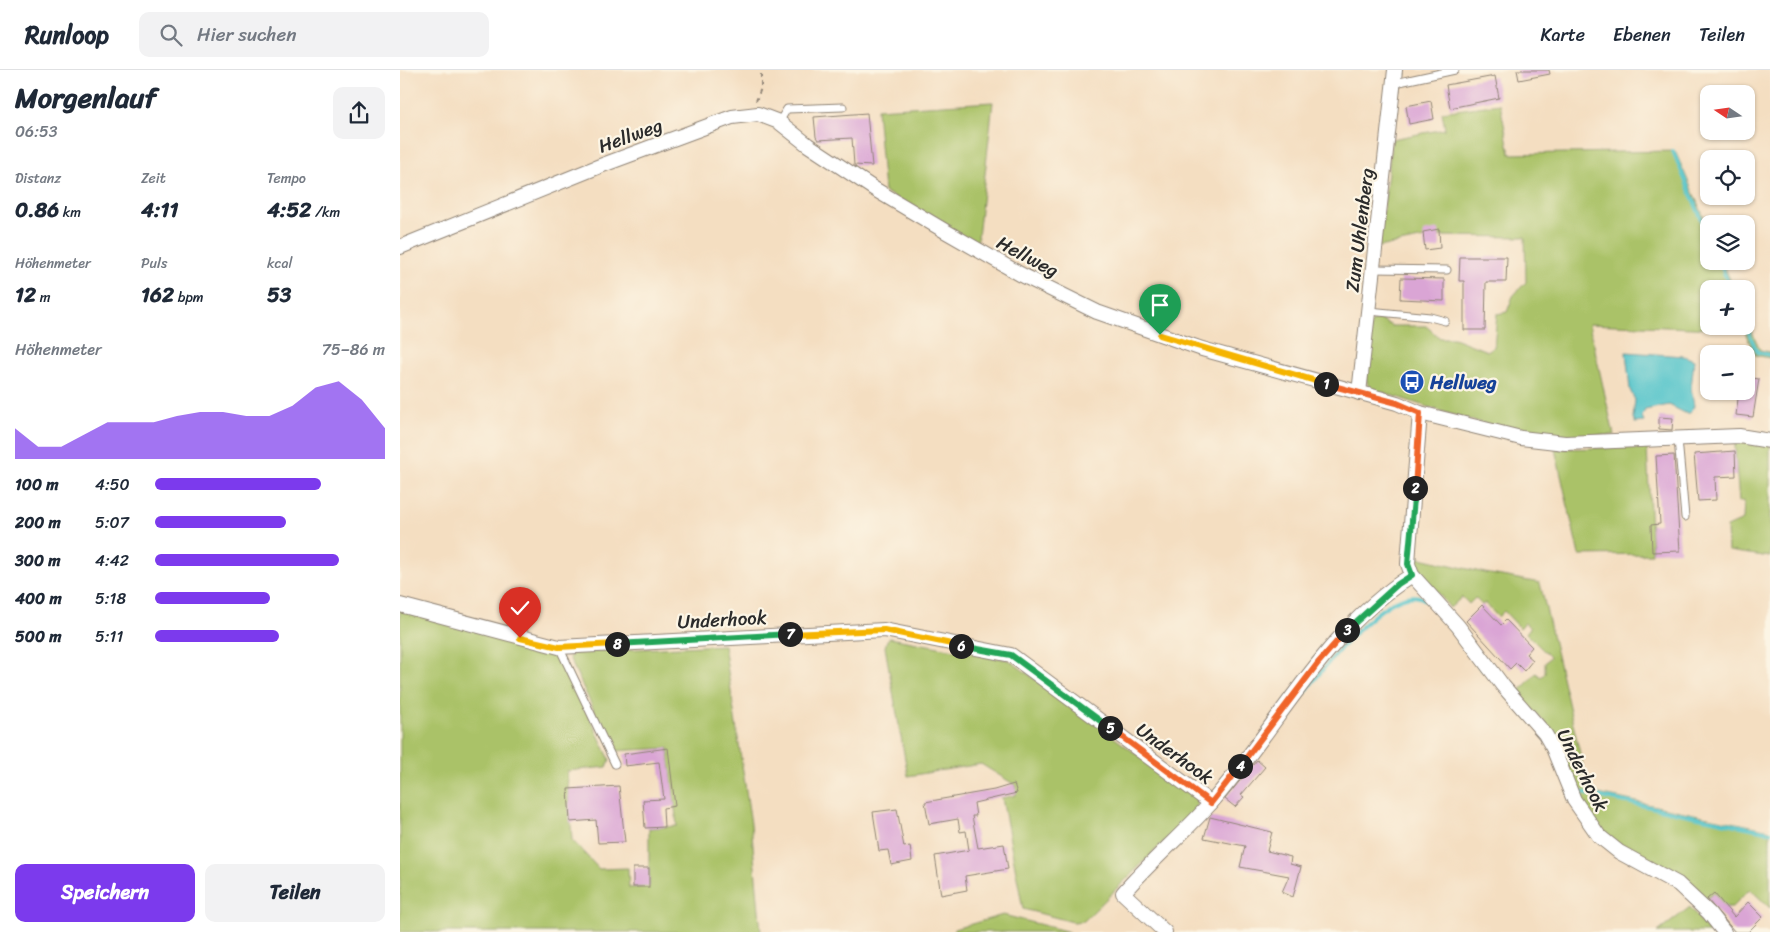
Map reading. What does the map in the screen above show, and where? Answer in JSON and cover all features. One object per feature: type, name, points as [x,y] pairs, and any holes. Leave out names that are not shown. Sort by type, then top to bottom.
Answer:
[{"type":"street","name":"Zum Uhlenberg","points":[[1359,393],[1395,76]]},
{"type":"street","name":"Hellweg","points":[[400,248],[600,166],[732,117],[758,114],[779,122],[808,145],[876,190],[944,232],[1020,274],[1097,312],[1202,349],[1397,403],[1420,413],[1521,438],[1565,444],[1740,436],[1770,441]]},
{"type":"street","points":[[1412,575],[1408,564],[1420,413]]},
{"type":"street","name":"Underhook","points":[[1166,932],[1123,893],[1211,803],[1318,663],[1343,634],[1398,584],[1412,575],[1458,626],[1503,686],[1545,734],[1556,754],[1574,800],[1599,836],[1619,852],[1678,884],[1708,913],[1724,932]]},
{"type":"street","name":"Underhook","points":[[400,605],[559,647],[884,630],[1011,655],[1211,803]]},
{"type":"lane","points":[[1395,76],[1455,70]]},
{"type":"lane","points":[[779,122],[787,109],[843,106]]},
{"type":"lane","points":[[1374,269],[1447,270]]},
{"type":"lane","points":[[1368,311],[1430,317],[1445,321]]},
{"type":"lane","points":[[1678,440],[1685,517]]},
{"type":"lane","points":[[559,647],[615,764]]},
{"type":"path","points":[[750,115],[762,88],[761,70]]},
{"type":"green space","points":[[993,102],[977,246],[884,191],[877,109]]},
{"type":"green space","points":[[1500,104],[1510,154],[1675,151],[1703,215],[1700,215],[1700,270],[1726,270],[1730,280],[1700,280],[1700,328],[1589,324],[1614,435],[1553,436],[1522,432],[1456,416],[1369,388],[1366,378],[1371,322],[1379,319],[1392,326],[1426,326],[1440,338],[1454,338],[1487,351],[1494,347],[1497,314],[1507,312],[1513,296],[1526,282],[1525,237],[1435,236],[1379,247],[1392,139],[1445,129],[1442,112]]},
{"type":"green space","points":[[1746,335],[1753,335],[1760,350],[1770,352],[1770,358],[1755,355],[1755,345],[1751,345]]},
{"type":"green space","points":[[1739,440],[1770,444],[1770,557],[1728,551],[1727,527],[1743,520],[1744,501],[1739,502],[1735,451],[1735,443]]},
{"type":"green space","points":[[1647,447],[1652,554],[1579,555],[1555,449]]},
{"type":"green space","points":[[1416,557],[1540,583],[1589,792],[1770,830],[1770,908],[1750,889],[1732,907],[1725,907],[1714,893],[1705,900],[1676,875],[1633,854],[1609,838],[1592,818],[1580,796],[1557,739],[1517,694],[1536,673],[1541,677],[1545,673],[1545,663],[1550,657],[1526,633],[1530,628],[1525,623],[1520,628],[1504,611],[1498,617],[1485,603],[1482,605],[1475,598],[1469,604],[1462,597],[1450,608],[1415,564]]},
{"type":"green space","points":[[400,609],[554,653],[562,658],[610,760],[607,767],[567,771],[572,840],[599,869],[628,868],[629,888],[649,886],[649,828],[677,826],[668,748],[613,751],[569,657],[575,652],[724,645],[751,824],[761,932],[400,932]]},
{"type":"green space","points":[[890,638],[1009,660],[1196,798],[1197,809],[1084,921],[1073,922],[1023,909],[1002,798],[1016,795],[1015,785],[981,764],[908,776],[885,647],[887,640]]},
{"type":"green space","points":[[1690,907],[1709,932],[1658,932]]},
{"type":"green space","points":[[1003,915],[1070,932],[954,932],[954,929]]},
{"type":"water","points":[[1626,352],[1684,356],[1694,360],[1691,389],[1694,406],[1690,413],[1685,413],[1669,405],[1645,410],[1642,416],[1644,422],[1635,423],[1633,418],[1635,400],[1630,390]]},
{"type":"building","points":[[1517,70],[1549,70],[1550,74],[1519,80]]},
{"type":"building","points":[[1495,76],[1499,98],[1450,108],[1446,85]]},
{"type":"building","points":[[1431,101],[1434,119],[1409,124],[1406,106]]},
{"type":"building","points":[[867,113],[872,166],[854,165],[852,138],[818,140],[816,137],[814,117]]},
{"type":"building","points":[[1439,229],[1440,248],[1425,250],[1423,232]]},
{"type":"building","points":[[1460,257],[1507,257],[1506,282],[1486,282],[1485,330],[1464,330],[1464,281],[1459,281]]},
{"type":"building","points":[[1401,278],[1444,279],[1444,301],[1400,299]]},
{"type":"building","points":[[1755,378],[1759,379],[1753,417],[1736,415],[1738,400],[1755,400]]},
{"type":"building","points":[[1659,417],[1673,418],[1672,430],[1659,429]]},
{"type":"building","points":[[1735,451],[1736,476],[1715,477],[1716,500],[1698,501],[1694,454]]},
{"type":"building","points":[[1674,455],[1680,551],[1652,552],[1651,525],[1660,524],[1656,456]]},
{"type":"building","points":[[1482,605],[1501,625],[1506,620],[1532,647],[1526,654],[1533,660],[1524,671],[1516,663],[1510,669],[1466,621]]},
{"type":"building","points":[[668,748],[675,806],[663,808],[664,827],[645,828],[643,800],[664,799],[659,762],[625,766],[624,754]]},
{"type":"building","points":[[1257,760],[1265,767],[1241,795],[1244,797],[1235,807],[1225,799]]},
{"type":"building","points":[[1014,784],[1017,793],[974,803],[976,816],[972,816],[978,848],[1004,844],[1008,869],[965,876],[967,890],[941,895],[935,856],[969,850],[966,831],[960,832],[958,819],[929,824],[925,802],[994,790]]},
{"type":"building","points":[[619,786],[625,842],[598,843],[596,820],[570,822],[568,789]]},
{"type":"building","points":[[897,809],[904,847],[910,846],[912,861],[891,865],[888,850],[879,851],[873,812]]},
{"type":"building","points":[[1210,817],[1272,832],[1267,851],[1291,857],[1290,864],[1301,867],[1293,897],[1282,892],[1289,876],[1240,867],[1245,846],[1204,838]]},
{"type":"building","points":[[633,868],[649,868],[649,887],[633,887]]},
{"type":"building","points":[[1714,893],[1734,917],[1748,902],[1763,917],[1748,932],[1735,932],[1707,899]]},
{"type":"waterway","points":[[1673,151],[1700,216]]},
{"type":"waterway","points":[[1723,270],[1727,280]]},
{"type":"waterway","points":[[1750,335],[1757,352],[1770,355]]},
{"type":"waterway","points":[[1280,725],[1326,666],[1369,619],[1391,604],[1411,596],[1427,601]]},
{"type":"waterway","points":[[1450,627],[1482,669]]},
{"type":"waterway","points":[[1578,792],[1770,832]]},
{"type":"place","name":"Hellweg","points":[[1412,382]]},
{"type":"route","points":[[520,638],[559,647],[884,630],[1011,655],[1211,803],[1318,663],[1343,634],[1365,612],[1398,584],[1412,575],[1408,564],[1420,413],[1397,403],[1202,349],[1160,335]]}]
